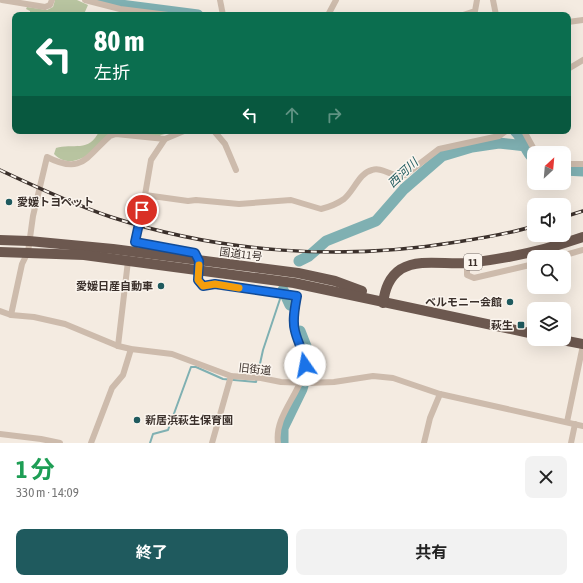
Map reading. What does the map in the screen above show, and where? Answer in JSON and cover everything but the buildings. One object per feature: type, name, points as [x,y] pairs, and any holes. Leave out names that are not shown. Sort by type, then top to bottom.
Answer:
[{"type":"highway","name":"11","points":[[383,299],[387,285],[393,276],[409,266],[419,264],[467,263],[512,257],[567,243],[583,237]]},
{"type":"highway","name":"国道11号","points":[[0,240],[29,241],[113,249],[199,266]]},
{"type":"highway","name":"国道11号","points":[[0,252],[84,255],[128,261],[298,273],[335,281],[350,288],[426,312],[527,333]]},
{"type":"highway","points":[[571,342],[583,344]]},
{"type":"street","points":[[2,0],[45,7],[50,5],[52,0]]},
{"type":"street","points":[[85,0],[120,9],[144,12]]},
{"type":"street","points":[[220,0],[223,12]]},
{"type":"street","points":[[330,12],[336,0]]},
{"type":"street","points":[[471,12],[474,11],[477,0]]},
{"type":"street","points":[[493,0],[495,12]]},
{"type":"street","points":[[571,22],[583,20]]},
{"type":"street","points":[[571,67],[583,60]]},
{"type":"street","points":[[11,315],[22,264],[28,252],[33,216],[47,157],[61,164],[68,165],[79,163],[89,157],[110,136],[116,134],[165,139],[177,134]]},
{"type":"street","points":[[217,134],[225,144],[236,170]]},
{"type":"street","points":[[145,195],[188,201],[196,200],[239,204],[291,200],[321,209],[344,199],[354,188],[361,176],[372,170],[379,169],[389,174],[400,176],[405,175],[439,149],[499,136],[502,134]]},
{"type":"street","points":[[526,134],[532,146]]},
{"type":"street","points":[[165,139],[151,160],[135,242],[192,251],[195,253],[199,266],[198,280],[203,286],[215,284],[297,296],[294,322],[295,332],[304,352],[305,365],[300,383],[278,427],[278,443]]},
{"type":"street","points":[[571,164],[583,164]]},
{"type":"street","points":[[571,253],[583,250]]},
{"type":"street","points":[[118,346],[128,261]]},
{"type":"street","points":[[467,263],[467,275],[474,278],[527,266]]},
{"type":"street","name":"旧街道","points":[[0,311],[11,315],[34,317],[65,324],[118,346],[172,354],[230,379],[253,377],[281,382],[308,383],[334,382],[373,376],[405,382],[440,394],[583,426]]},
{"type":"street","points":[[567,422],[580,371],[583,344]]},
{"type":"street","points":[[91,443],[112,388],[123,374],[131,349]]},
{"type":"street","points":[[212,443],[230,379]]},
{"type":"street","points":[[424,443],[430,418],[440,394]]},
{"type":"street","points":[[571,443],[575,424]]},
{"type":"street","points":[[0,434],[42,439],[60,443]]},
{"type":"green space","points":[[55,0],[77,0],[88,5],[85,12],[30,12],[26,9],[27,7],[47,10],[53,7]]},
{"type":"green space","points":[[97,134],[110,134],[95,151],[78,160],[70,161],[62,159],[54,154],[56,148],[86,145],[95,138]]},
{"type":"green space","points":[[142,134],[165,134],[159,137]]},
{"type":"waterway","points":[[100,0],[113,4],[175,12]]},
{"type":"waterway","name":"西河川","points":[[518,134],[527,151]]},
{"type":"waterway","name":"西河川","points":[[299,261],[309,256],[326,241],[376,221],[404,189],[442,156],[472,147],[499,143],[526,146]]},
{"type":"waterway","name":"西河川","points":[[571,170],[583,171]]},
{"type":"waterway","name":"西河川","points":[[283,290],[290,305]]},
{"type":"waterway","points":[[150,443],[153,434],[168,430],[191,367],[196,367],[223,379],[256,382],[263,350],[281,296]]},
{"type":"waterway","name":"西河川","points":[[283,443],[283,428],[302,389],[310,362],[309,354],[300,331]]},
{"type":"railway","points":[[0,170],[69,201],[111,217],[196,239],[239,246],[326,252],[370,251],[414,248],[457,242],[506,234],[527,228]]},
{"type":"railway","points":[[571,215],[583,211]]},
{"type":"slow traffic","points":[[199,265],[198,280],[203,286],[215,284],[239,288]]},
{"type":"place","name":"愛媛トヨペット","points":[[9,202]]},
{"type":"place","name":"愛媛日産自動車","points":[[161,286]]},
{"type":"place","name":"ベルモニー会館","points":[[510,302]]},
{"type":"place","name":"萩生","points":[[521,325]]},
{"type":"place","name":"新居浜萩生保育園","points":[[137,420]]},
{"type":"route","points":[[142,210],[135,242],[192,251],[195,253],[199,261],[198,280],[203,286],[215,284],[297,296],[294,322],[295,332],[304,352],[305,365]]}]
